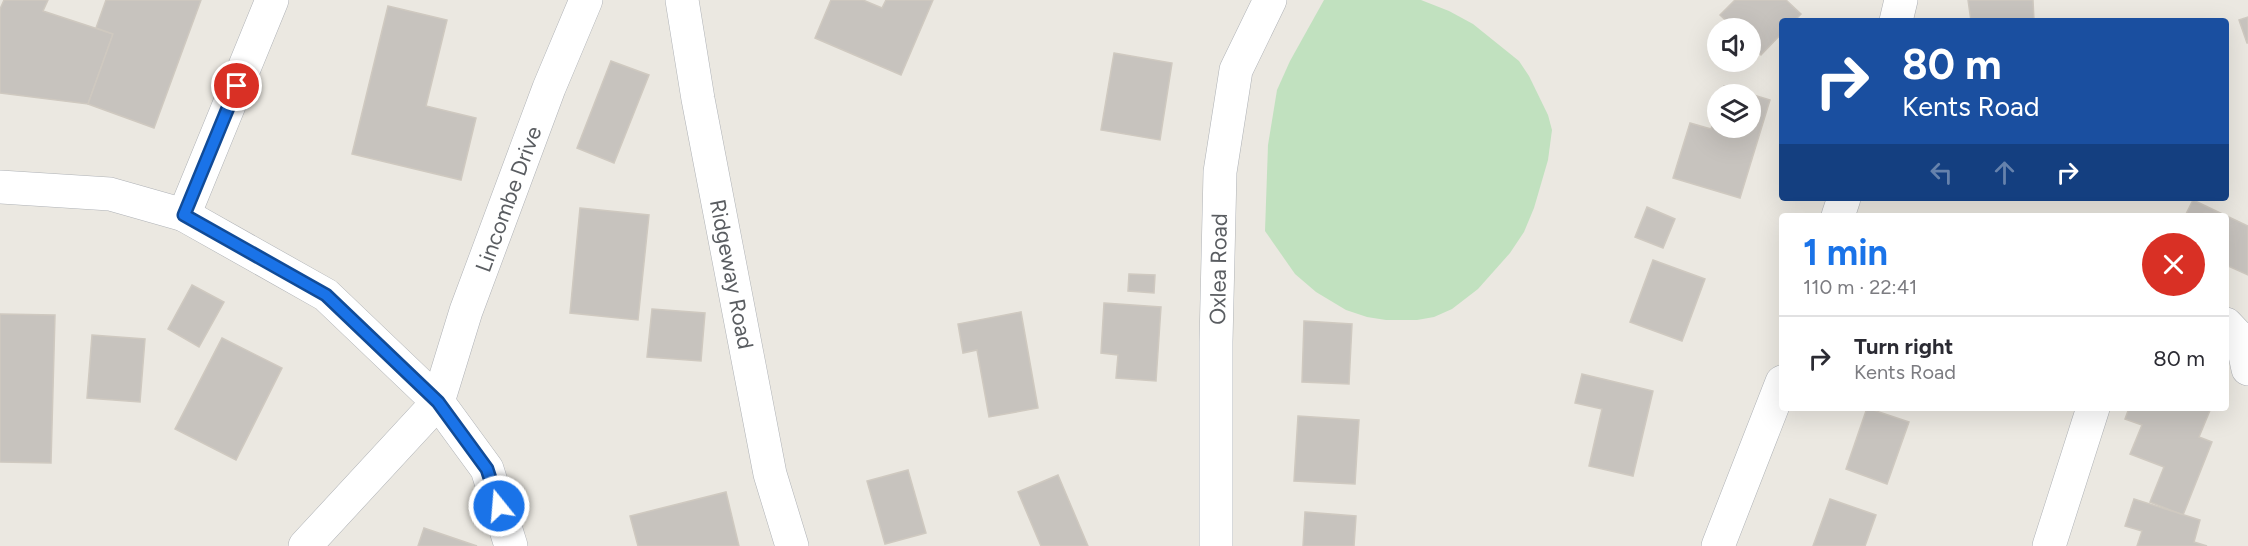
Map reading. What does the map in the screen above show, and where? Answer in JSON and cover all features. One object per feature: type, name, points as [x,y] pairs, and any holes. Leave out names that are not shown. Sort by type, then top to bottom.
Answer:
[{"type":"street","points":[[184,215],[272,0]]},
{"type":"street","name":"Lincombe Drive","points":[[438,402],[466,311],[549,88],[586,0]]},
{"type":"street","name":"Ridgeway Road","points":[[682,0],[698,99],[770,474],[792,546]]},
{"type":"street","name":"Oxlea Road","points":[[1216,546],[1216,342],[1221,172],[1236,70],[1270,0]]},
{"type":"street","points":[[1897,18],[1901,0]]},
{"type":"street","points":[[0,186],[110,194],[184,215],[326,295],[438,402],[487,469],[511,546]]},
{"type":"street","points":[[2229,327],[2242,341],[2248,369]]},
{"type":"street","points":[[1718,546],[1779,390]]},
{"type":"street","points":[[305,546],[438,402]]},
{"type":"street","points":[[2049,546],[2092,411]]},
{"type":"green space","points":[[1324,0],[1421,0],[1449,11],[1473,24],[1519,61],[1548,115],[1552,130],[1548,160],[1534,208],[1524,232],[1510,253],[1478,289],[1452,309],[1434,317],[1417,320],[1386,320],[1346,310],[1316,292],[1295,274],[1265,231],[1268,145],[1277,90],[1290,61]]},
{"type":"building","points":[[4,0],[48,0],[43,11],[113,34],[88,104],[0,93],[0,9]]},
{"type":"building","points":[[106,0],[201,0],[154,128],[88,104],[113,34],[96,28]]},
{"type":"building","points":[[831,0],[863,0],[882,8],[886,0],[933,0],[901,75],[815,38]]},
{"type":"building","points":[[1735,0],[1786,0],[1801,14],[1797,18],[1779,18],[1779,36],[1761,55],[1761,18],[1723,18],[1720,15]]},
{"type":"building","points":[[1968,0],[2033,0],[2034,18],[1971,18]]},
{"type":"building","points":[[388,6],[447,20],[426,106],[476,118],[461,180],[352,154]]},
{"type":"building","points":[[2248,17],[2248,43],[2247,43],[2239,20]]},
{"type":"building","points":[[1114,53],[1172,63],[1160,140],[1101,130]]},
{"type":"building","points":[[611,61],[649,75],[614,163],[577,148]]},
{"type":"building","points":[[1761,97],[1770,100],[1761,129]]},
{"type":"building","points":[[1690,123],[1707,128],[1707,138],[1758,138],[1740,198],[1673,178]]},
{"type":"building","points":[[2192,201],[2195,201],[2220,213],[2186,213]]},
{"type":"building","points":[[1647,207],[1675,219],[1663,248],[1635,237]]},
{"type":"building","points":[[580,208],[649,215],[638,320],[570,313]]},
{"type":"building","points":[[2229,217],[2248,226],[2248,275],[2229,266]]},
{"type":"building","points":[[1653,260],[1705,279],[1682,341],[1630,322]]},
{"type":"building","points":[[1129,274],[1155,275],[1154,293],[1128,291]]},
{"type":"building","points":[[192,285],[224,302],[199,347],[168,329]]},
{"type":"building","points":[[1104,303],[1161,307],[1156,381],[1116,378],[1118,355],[1101,353]]},
{"type":"building","points":[[652,309],[705,313],[701,361],[647,357]]},
{"type":"building","points":[[1021,312],[1038,408],[989,417],[977,350],[963,353],[958,324]]},
{"type":"building","points":[[0,314],[55,315],[51,463],[0,462]]},
{"type":"building","points":[[1304,321],[1352,324],[1349,384],[1302,382]]},
{"type":"building","points":[[92,335],[145,339],[140,402],[87,398]]},
{"type":"building","points":[[222,338],[282,368],[236,460],[175,429]]},
{"type":"building","points":[[1582,374],[1653,391],[1633,476],[1589,466],[1602,409],[1575,403]]},
{"type":"building","points":[[1866,411],[1876,411],[1909,422],[1887,484],[1846,469]]},
{"type":"building","points":[[2128,411],[2210,411],[2199,437],[2212,442],[2183,515],[2150,502],[2164,467],[2130,454],[2142,425],[2125,419]]},
{"type":"building","points":[[1298,416],[1359,420],[1355,484],[1294,481]]},
{"type":"building","points":[[908,470],[926,533],[885,544],[867,481]]},
{"type":"building","points":[[1058,475],[1088,546],[1041,546],[1018,492]]},
{"type":"building","points":[[726,492],[739,546],[638,546],[630,516]]},
{"type":"building","points":[[1830,499],[1876,515],[1865,546],[1813,546]]},
{"type":"building","points":[[2134,499],[2200,520],[2194,542],[2207,546],[2137,546],[2142,531],[2125,526]]},
{"type":"building","points":[[1305,512],[1356,516],[1354,546],[1303,546]]},
{"type":"building","points":[[424,528],[477,546],[418,546]]},
{"type":"route","points":[[237,86],[184,215],[326,295],[438,402],[487,469],[499,506]]}]
